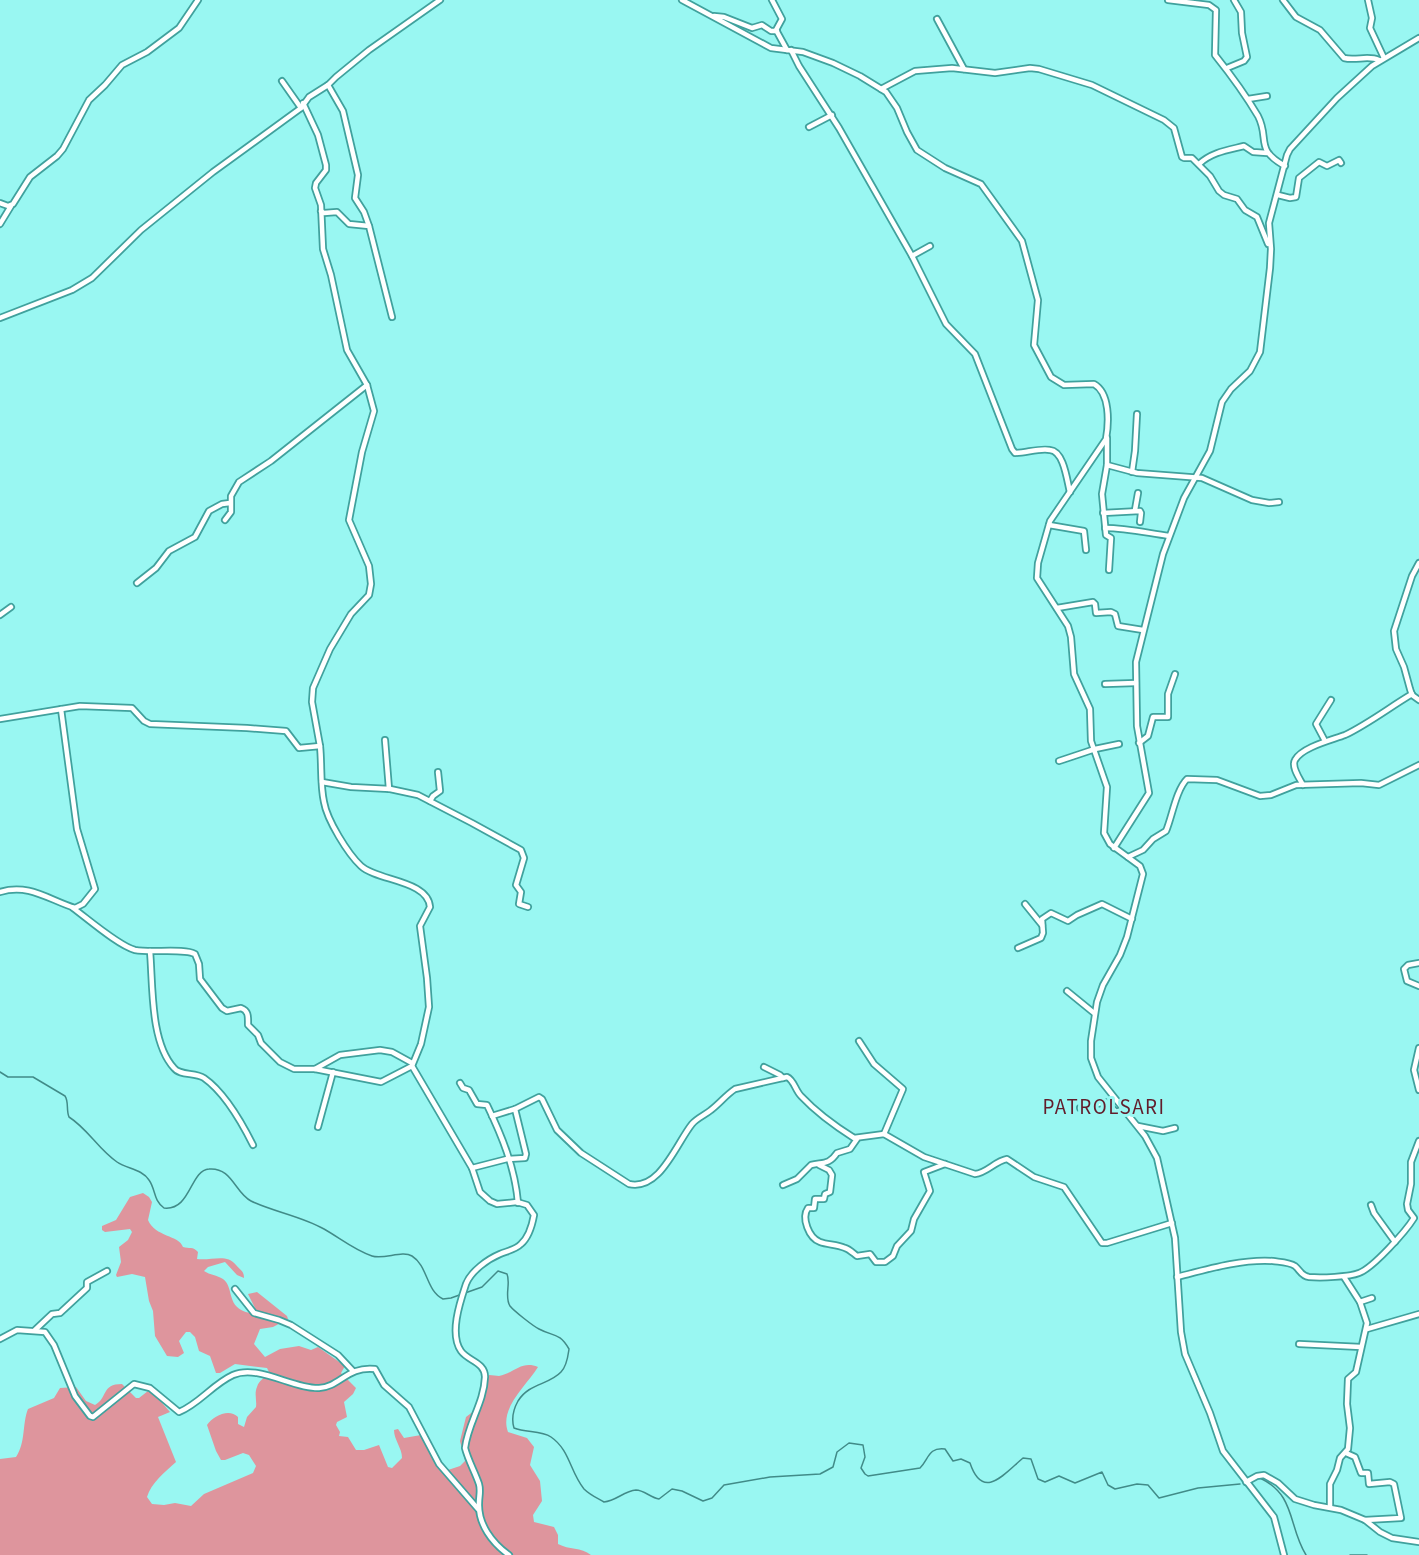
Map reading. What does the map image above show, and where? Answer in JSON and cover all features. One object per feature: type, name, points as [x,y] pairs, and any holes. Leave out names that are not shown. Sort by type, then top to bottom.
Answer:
[{"type":"street","points":[[0,224],[30,177],[63,149],[89,100],[122,65],[147,52],[179,28],[198,0]]},
{"type":"street","points":[[0,318],[72,290],[92,278],[156,218],[213,172],[328,85],[369,50],[440,0]]},
{"type":"street","points":[[682,0],[771,48],[803,52],[860,76],[881,89],[892,100],[916,150],[945,168],[981,184],[1025,249],[1037,295],[1033,339],[1036,350],[1051,377],[1064,385],[1094,384],[1104,397],[1107,465],[1102,494],[1102,513],[1106,536],[1111,538],[1109,570]]},
{"type":"street","points":[[772,0],[783,20],[776,28],[777,31],[832,115],[912,256],[946,324],[975,354],[1014,452],[1048,449],[1055,452],[1060,457],[1070,492]]},
{"type":"street","points":[[1168,0],[1200,3],[1214,8],[1216,14],[1215,55],[1227,68],[1260,120],[1263,143],[1267,153],[1285,166]]},
{"type":"street","points":[[1227,68],[1247,58],[1241,12],[1234,0]]},
{"type":"street","points":[[1283,0],[1296,17],[1320,30],[1344,58],[1381,59]]},
{"type":"street","points":[[1368,0],[1372,18],[1370,28],[1381,59]]},
{"type":"street","points":[[711,15],[724,17],[752,28],[762,26],[771,31],[777,31]]},
{"type":"street","points":[[937,19],[964,69]]},
{"type":"street","points":[[1114,848],[1149,793],[1137,726],[1136,662],[1143,630],[1169,536],[1194,479],[1210,451],[1222,402],[1231,389],[1250,371],[1260,352],[1266,316],[1271,249],[1269,223],[1292,147],[1345,90],[1381,59],[1419,38]]},
{"type":"street","points":[[881,89],[915,70],[964,69],[995,73],[1030,68],[1039,69],[1092,85],[1165,121],[1174,128],[1182,157],[1192,158],[1210,176],[1224,195],[1237,199],[1245,210],[1257,217],[1268,247],[1271,249]]},
{"type":"street","points":[[0,892],[13,889],[35,891],[73,908],[132,949],[186,951],[195,954],[201,981],[222,1008],[227,1011],[241,1008],[246,1011],[249,1026],[258,1035],[261,1044],[280,1062],[294,1070],[315,1069],[382,1082],[412,1064],[421,1044],[429,1007],[420,926],[429,908],[429,903],[413,887],[366,870],[358,864],[325,807],[320,746],[312,702],[313,688],[329,651],[351,614],[369,596],[371,584],[369,566],[350,520],[362,452],[373,417],[372,400],[367,385],[344,342],[331,275],[323,249],[321,205],[315,188],[326,170],[326,165],[318,135],[302,105],[282,81]]},
{"type":"street","points":[[328,85],[343,111],[358,175],[355,197],[369,226],[392,317]]},
{"type":"street","points":[[1248,99],[1267,96]]},
{"type":"street","points":[[810,127],[832,115]]},
{"type":"street","points":[[1199,164],[1206,157],[1244,146],[1253,152],[1267,153]]},
{"type":"street","points":[[1278,195],[1293,198],[1297,195],[1299,178],[1319,162],[1328,166],[1339,160],[1341,163]]},
{"type":"street","points":[[0,203],[11,206]]},
{"type":"street","points":[[321,211],[324,213],[337,212],[342,220],[349,224],[369,226]]},
{"type":"street","points":[[912,256],[930,246]]},
{"type":"street","points":[[225,520],[231,512],[230,503],[234,489],[239,482],[271,461],[367,385]]},
{"type":"street","points":[[1132,472],[1137,414]]},
{"type":"street","points":[[1107,430],[1104,442],[1053,514],[1038,563],[1037,578],[1068,626],[1076,681],[1090,709],[1090,736],[1107,786],[1104,833],[1114,848],[1140,866],[1143,874],[1136,907],[1120,955],[1100,993],[1094,1013],[1091,1041],[1093,1064],[1098,1077],[1138,1126],[1157,1158],[1175,1238],[1181,1332],[1185,1354],[1223,1451],[1276,1522],[1284,1555]]},
{"type":"street","points":[[1107,465],[1132,472],[1202,478],[1253,500],[1279,502]]},
{"type":"street","points":[[1135,510],[1138,493]]},
{"type":"street","points":[[136,583],[156,568],[170,551],[195,537],[209,511],[222,504],[230,503]]},
{"type":"street","points":[[1125,511],[1126,503]]},
{"type":"street","points":[[1102,513],[1135,510],[1142,513],[1140,522]]},
{"type":"street","points":[[1049,525],[1084,531],[1086,550]]},
{"type":"street","points":[[1105,528],[1127,528],[1133,532],[1169,536]]},
{"type":"street","points":[[1419,563],[1412,576],[1395,631],[1396,649],[1412,694],[1419,700]]},
{"type":"street","points":[[1057,608],[1093,602],[1096,613],[1115,614],[1118,626],[1143,630]]},
{"type":"street","points":[[0,615],[11,607]]},
{"type":"street","points":[[1140,743],[1152,730],[1153,717],[1168,717],[1168,694],[1174,674]]},
{"type":"street","points":[[1105,684],[1136,683]]},
{"type":"street","points":[[1303,785],[1295,767],[1296,759],[1325,741],[1351,731],[1412,694]]},
{"type":"street","points":[[1325,741],[1316,724],[1331,700]]},
{"type":"street","points":[[0,719],[61,709],[98,706],[115,709],[128,707],[150,724],[286,731],[302,749],[320,746]]},
{"type":"street","points":[[61,709],[77,829],[95,886],[93,893],[82,904],[73,908]]},
{"type":"street","points":[[385,740],[389,789]]},
{"type":"street","points":[[1059,761],[1119,744]]},
{"type":"street","points":[[1128,857],[1143,850],[1153,839],[1166,831],[1185,780],[1217,780],[1260,796],[1271,795],[1296,785],[1361,783],[1379,785],[1419,765]]},
{"type":"street","points":[[430,801],[440,790],[438,772]]},
{"type":"street","points":[[322,782],[411,793],[521,850],[524,858],[516,885],[521,891],[519,904],[528,907]]},
{"type":"street","points":[[1025,904],[1042,925]]},
{"type":"street","points":[[1018,948],[1041,938],[1044,917],[1051,913],[1068,921],[1101,904],[1132,919]]},
{"type":"street","points":[[150,951],[158,1034],[172,1066],[181,1072],[201,1076],[213,1086],[240,1121],[253,1145]]},
{"type":"street","points":[[1419,963],[1408,965],[1404,969],[1407,981],[1419,986]]},
{"type":"street","points":[[1067,991],[1094,1013]]},
{"type":"street","points":[[859,1041],[874,1064],[903,1089],[884,1134]]},
{"type":"street","points":[[1419,1048],[1414,1070],[1419,1090]]},
{"type":"street","points":[[315,1069],[340,1055],[380,1050],[392,1052],[412,1064],[472,1168],[478,1188],[484,1197],[497,1204],[518,1203],[531,1208],[534,1215],[526,1239],[516,1248],[498,1254],[470,1276],[460,1305],[456,1334],[459,1346],[465,1355],[477,1362],[485,1376],[482,1400],[465,1448],[478,1482],[480,1494],[478,1505],[484,1528],[509,1555]]},
{"type":"street","points":[[764,1067],[783,1078]]},
{"type":"street","points":[[318,1127],[333,1072]]},
{"type":"street","points":[[492,1116],[540,1098],[557,1130],[580,1153],[609,1173],[635,1185],[649,1182],[656,1176],[691,1125],[729,1093],[783,1078],[790,1078],[798,1093],[808,1103],[857,1139]]},
{"type":"street","points":[[460,1083],[463,1088],[468,1089],[477,1104],[486,1104],[504,1138],[507,1159],[516,1182],[518,1203]]},
{"type":"street","points":[[1080,1108],[1103,1102],[1108,1103],[1117,1113],[1124,1109]]},
{"type":"street","points":[[472,1168],[507,1159],[523,1159],[527,1155],[515,1109]]},
{"type":"street","points":[[1138,1126],[1163,1131],[1175,1128]]},
{"type":"street","points":[[783,1185],[798,1179],[811,1165],[819,1165],[831,1160],[837,1153],[850,1149],[857,1139],[884,1134],[911,1150],[945,1164],[980,1173],[1001,1160],[1011,1160],[1034,1177],[1064,1187],[1095,1235],[1104,1243],[1172,1223]]},
{"type":"street","points":[[1178,1277],[1213,1268],[1258,1261],[1289,1263],[1309,1277],[1344,1276],[1365,1270],[1395,1242],[1414,1218],[1407,1204],[1411,1184],[1411,1162],[1419,1141]]},
{"type":"street","points":[[819,1165],[829,1170],[832,1179],[830,1192],[825,1194],[824,1199],[815,1199],[814,1208],[808,1208],[805,1212],[805,1220],[812,1234],[819,1242],[845,1248],[857,1256],[870,1254],[876,1262],[885,1262],[893,1256],[897,1246],[911,1231],[915,1218],[930,1192],[923,1172],[945,1164]]},
{"type":"street","points":[[1371,1204],[1374,1214],[1395,1242]]},
{"type":"street","points":[[35,1330],[52,1314],[60,1313],[87,1288],[87,1282],[107,1271]]},
{"type":"street","points":[[1330,1507],[1330,1484],[1340,1458],[1346,1453],[1350,1428],[1348,1379],[1356,1372],[1360,1347],[1367,1329],[1366,1317],[1360,1302],[1344,1276]]},
{"type":"street","points":[[235,1288],[254,1313],[291,1325],[338,1355],[353,1371]]},
{"type":"street","points":[[1360,1302],[1372,1298]]},
{"type":"street","points":[[1367,1329],[1419,1314]]},
{"type":"street","points":[[0,1339],[17,1330],[35,1330],[47,1334],[75,1396],[93,1417],[134,1383],[150,1388],[179,1412],[234,1374],[270,1376],[302,1387],[320,1388],[326,1387],[353,1371],[376,1369],[384,1386],[409,1407],[439,1464],[480,1511]]},
{"type":"street","points":[[1299,1344],[1360,1347]]},
{"type":"street","points":[[1346,1453],[1355,1457],[1361,1473],[1368,1473],[1368,1484],[1392,1482],[1394,1484],[1401,1518],[1365,1520]]},
{"type":"street","points":[[1249,1486],[1254,1477],[1264,1475],[1296,1499],[1330,1507],[1365,1520],[1392,1538],[1419,1542]]},
{"type":"shaded area","points":[[143,1193],[152,1202],[148,1220],[156,1230],[177,1240],[183,1247],[196,1250],[197,1259],[228,1259],[242,1271],[244,1278],[237,1275],[225,1262],[208,1267],[204,1271],[227,1283],[237,1307],[250,1313],[255,1308],[248,1294],[257,1292],[287,1316],[288,1319],[273,1327],[260,1329],[254,1344],[265,1357],[280,1349],[299,1346],[311,1350],[318,1347],[345,1366],[341,1373],[356,1388],[344,1402],[347,1417],[337,1422],[339,1436],[348,1437],[356,1450],[379,1445],[388,1467],[392,1468],[402,1458],[394,1434],[394,1430],[398,1429],[404,1438],[421,1435],[442,1472],[460,1466],[465,1461],[460,1441],[466,1417],[483,1404],[489,1375],[499,1376],[527,1365],[538,1367],[516,1397],[507,1414],[508,1432],[527,1438],[534,1447],[530,1465],[540,1481],[542,1501],[533,1515],[534,1522],[554,1527],[558,1535],[558,1544],[591,1555],[0,1555],[0,1459],[16,1457],[21,1445],[28,1409],[54,1398],[60,1388],[76,1387],[86,1401],[95,1405],[111,1386],[122,1384],[136,1398],[148,1391],[157,1397],[170,1412],[158,1417],[176,1462],[152,1487],[147,1497],[152,1504],[175,1503],[191,1506],[204,1494],[253,1473],[256,1466],[249,1455],[243,1453],[221,1460],[207,1425],[217,1416],[230,1413],[238,1417],[238,1424],[244,1427],[247,1417],[256,1407],[256,1390],[269,1372],[267,1368],[235,1364],[216,1373],[210,1356],[199,1351],[195,1337],[190,1332],[186,1332],[179,1341],[184,1353],[178,1357],[167,1356],[155,1336],[153,1311],[145,1277],[132,1274],[117,1277],[116,1275],[121,1262],[119,1247],[128,1240],[132,1232],[130,1229],[105,1232],[102,1226],[116,1220],[130,1197]]},
{"type":"waterway","points":[[0,1072],[8,1077],[33,1077],[65,1096],[69,1117],[82,1127],[110,1157],[146,1176],[158,1202],[164,1208],[180,1203],[203,1171],[217,1169],[228,1176],[251,1201],[315,1225],[365,1253],[377,1257],[403,1254],[412,1256],[421,1266],[433,1290],[443,1299],[482,1287],[498,1271],[507,1274],[510,1306],[536,1327],[559,1337],[569,1349],[563,1370],[551,1379],[533,1387],[518,1401],[513,1414],[514,1428],[543,1433],[551,1437],[562,1448],[584,1489],[604,1502],[636,1490],[659,1499],[672,1489],[703,1501],[712,1498],[724,1485],[770,1477],[820,1474],[833,1467],[837,1452],[849,1443],[863,1445],[865,1457],[861,1468],[868,1476],[920,1468],[932,1452],[945,1449],[953,1461],[961,1459],[970,1463],[975,1475],[981,1481],[988,1483],[995,1481],[1023,1458],[1031,1459],[1038,1479],[1045,1482],[1059,1476],[1075,1483],[1102,1472],[1108,1485],[1115,1489],[1137,1484],[1148,1485],[1159,1498],[1198,1488],[1240,1484]]},
{"type":"waterway","points":[[1260,1478],[1272,1485],[1286,1502],[1306,1555]]},
{"type":"waterway","points":[[1350,1555],[1367,1555]]},
{"type":"district","name":"PATROLSARI","points":[[1104,1107]]}]
